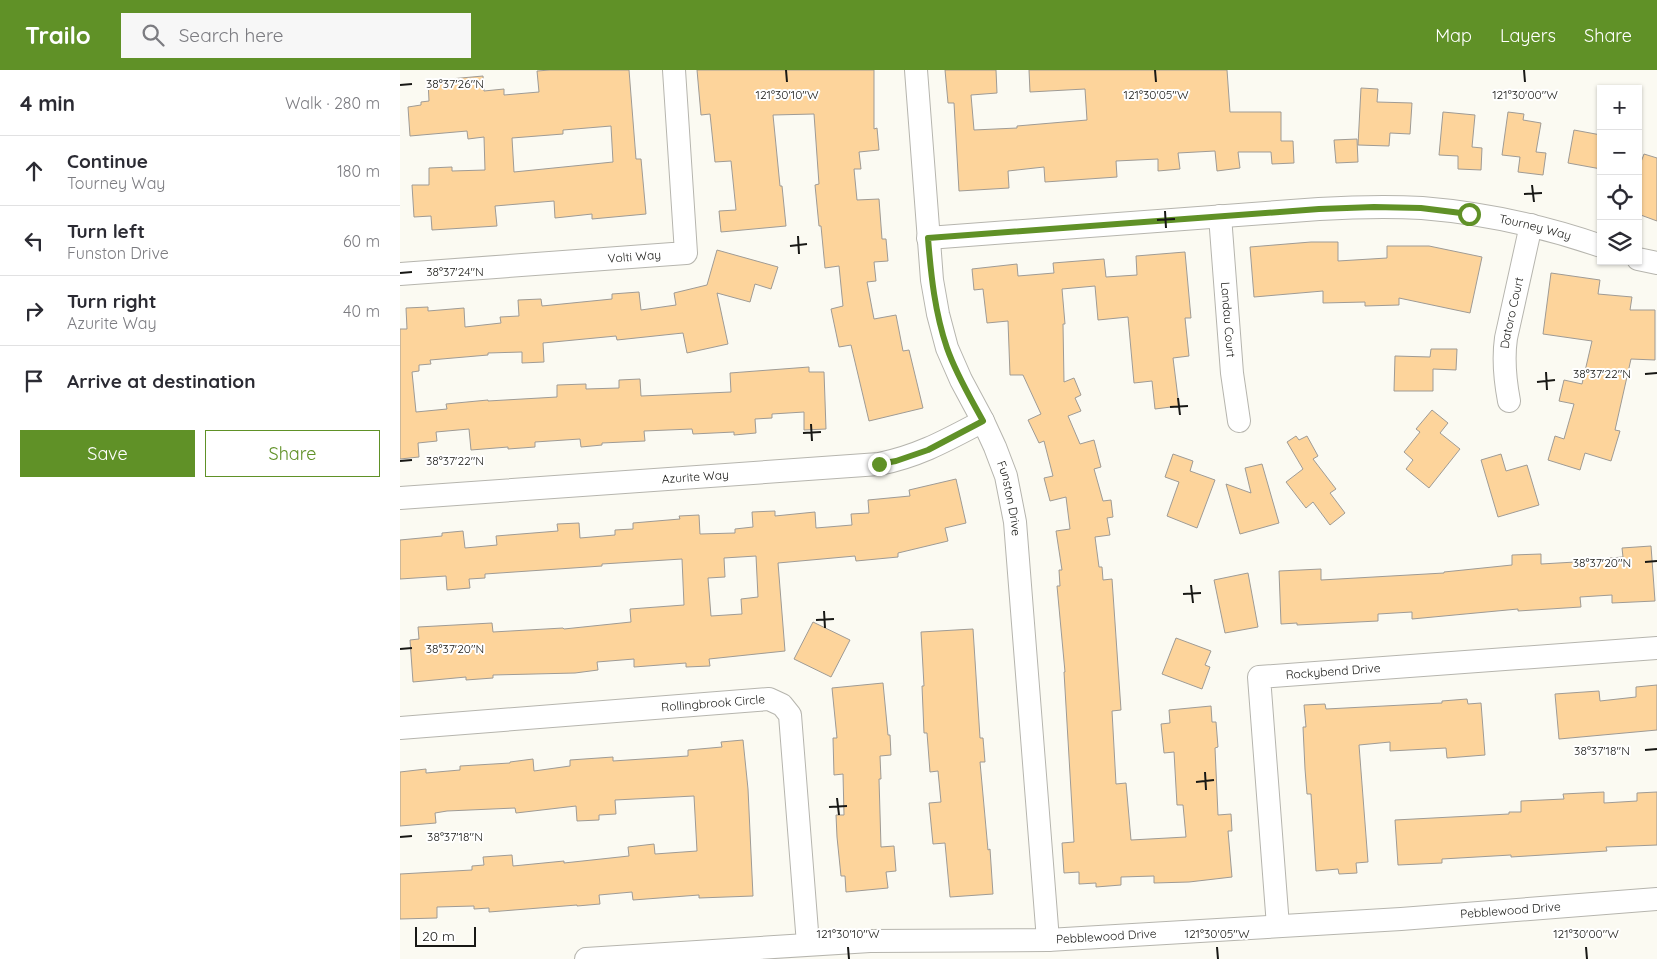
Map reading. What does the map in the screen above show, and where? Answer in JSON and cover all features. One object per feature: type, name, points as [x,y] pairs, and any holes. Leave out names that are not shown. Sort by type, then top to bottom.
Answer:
[{"type":"street","name":"Volti Way","points":[[400,274],[686,253],[674,70]]},
{"type":"street","name":"Funston Drive","points":[[916,70],[928,238],[932,280],[938,314],[948,348],[961,380],[983,421],[1006,476],[1015,522],[1048,940]]},
{"type":"street","name":"Tourney Way","points":[[928,238],[1319,209],[1374,207],[1421,208],[1469,214],[1531,226],[1597,245]]},
{"type":"street","name":"Landau Court","points":[[1220,216],[1232,373],[1239,421]]},
{"type":"street","name":"Datoro Court","points":[[1509,401],[1504,353],[1531,226]]},
{"type":"street","points":[[1642,260],[1657,263]]},
{"type":"street","name":"Azurite Way","points":[[400,498],[879,464],[896,461],[928,450],[983,421]]},
{"type":"street","name":"Rockybend Drive","points":[[1278,926],[1259,677],[1657,648]]},
{"type":"street","name":"Rollingbrook Circle","points":[[400,728],[769,699],[782,705],[790,716],[808,944]]},
{"type":"street","name":"Pebblewood Drive","points":[[586,959],[710,955],[808,944],[870,941],[1048,940],[1417,918],[1657,899]]},
{"type":"building","points":[[629,70],[636,159],[641,159],[646,214],[592,219],[592,214],[555,218],[554,201],[495,206],[497,226],[432,230],[431,216],[414,217],[412,185],[429,185],[429,168],[452,167],[452,171],[485,170],[484,137],[468,139],[467,131],[410,136],[408,107],[421,105],[421,102],[429,101],[428,81],[483,76],[484,91],[504,89],[504,95],[539,92],[537,71]],"holes":[[[611,126],[613,162],[514,172],[512,138],[563,134],[563,130]]]},
{"type":"building","points":[[697,70],[874,70],[874,129],[877,128],[879,150],[859,152],[861,169],[854,169],[857,200],[879,199],[882,239],[886,239],[888,261],[874,262],[876,281],[867,282],[874,319],[896,315],[903,351],[909,350],[923,408],[869,421],[851,345],[839,347],[831,309],[843,306],[839,266],[825,268],[815,185],[819,184],[814,114],[773,115],[786,226],[721,232],[719,211],[736,210],[731,161],[715,162],[710,114],[701,115]]},
{"type":"building","points":[[945,70],[996,70],[997,93],[971,95],[974,130],[1017,128],[1017,126],[1087,120],[1085,89],[1030,92],[1029,70],[1227,70],[1230,112],[1281,112],[1281,141],[1293,141],[1294,163],[1272,164],[1271,152],[1238,152],[1240,168],[1217,171],[1215,151],[1178,153],[1180,169],[1158,171],[1158,159],[1116,161],[1117,177],[1045,182],[1044,167],[1008,171],[1009,188],[959,191],[954,103],[948,103]]},
{"type":"building","points":[[1361,88],[1378,89],[1377,102],[1412,103],[1410,134],[1390,133],[1389,146],[1358,145]]},
{"type":"building","points":[[1443,112],[1475,115],[1472,147],[1482,148],[1481,170],[1458,169],[1458,156],[1439,155]]},
{"type":"building","points":[[1508,112],[1524,114],[1523,120],[1541,123],[1536,152],[1546,153],[1543,175],[1518,172],[1520,157],[1502,155]]},
{"type":"building","points":[[1574,130],[1597,134],[1597,168],[1568,163]]},
{"type":"building","points":[[1357,139],[1358,162],[1336,163],[1334,140]]},
{"type":"building","points":[[1644,154],[1657,158],[1657,221],[1642,215],[1642,159]]},
{"type":"building","points":[[1311,242],[1338,242],[1338,261],[1387,258],[1387,246],[1429,246],[1482,257],[1470,313],[1399,298],[1399,305],[1365,306],[1365,302],[1323,303],[1323,291],[1254,297],[1250,247]]},
{"type":"building","points":[[717,250],[778,267],[771,289],[755,284],[750,302],[717,293],[728,344],[687,353],[683,333],[617,340],[616,336],[543,343],[544,362],[522,363],[522,352],[488,353],[488,355],[430,360],[431,364],[419,365],[419,371],[412,372],[416,412],[447,409],[446,404],[557,397],[557,385],[586,384],[586,389],[619,388],[619,380],[640,379],[641,396],[731,392],[730,373],[809,367],[809,372],[824,372],[826,429],[804,430],[804,412],[772,414],[772,418],[755,419],[756,433],[734,435],[734,432],[693,434],[692,429],[644,431],[645,441],[602,443],[602,445],[581,447],[580,439],[535,442],[535,447],[471,450],[469,429],[436,432],[437,441],[418,443],[419,457],[400,459],[400,329],[407,329],[406,308],[428,307],[428,311],[464,308],[465,327],[501,323],[500,317],[519,316],[518,300],[541,299],[542,306],[612,299],[612,294],[639,292],[641,310],[676,305],[674,293],[707,285]]},
{"type":"building","points":[[1185,252],[1191,318],[1185,318],[1189,356],[1173,358],[1179,406],[1155,409],[1152,381],[1134,383],[1128,317],[1098,320],[1095,286],[1062,289],[1065,324],[1063,324],[1064,382],[1074,378],[1081,395],[1075,398],[1081,411],[1068,416],[1080,444],[1094,440],[1101,467],[1094,469],[1103,501],[1111,500],[1113,517],[1107,518],[1110,535],[1095,537],[1099,567],[1102,567],[1103,580],[1112,579],[1121,710],[1112,711],[1116,784],[1126,783],[1131,840],[1186,837],[1183,805],[1177,805],[1174,752],[1164,753],[1161,724],[1170,723],[1169,710],[1211,706],[1212,722],[1216,722],[1218,747],[1215,748],[1218,815],[1231,814],[1232,831],[1228,831],[1232,877],[1189,882],[1154,883],[1154,876],[1121,877],[1121,885],[1096,887],[1096,883],[1079,884],[1079,872],[1064,873],[1062,843],[1074,842],[1065,672],[1057,586],[1060,586],[1059,570],[1062,570],[1056,531],[1070,529],[1066,497],[1050,501],[1044,478],[1053,476],[1044,441],[1039,443],[1028,420],[1041,414],[1023,375],[1010,375],[1008,321],[987,323],[983,289],[974,290],[972,269],[1017,264],[1018,276],[1054,273],[1053,263],[1104,259],[1106,277],[1137,275],[1136,256]]},
{"type":"building","points":[[1551,273],[1600,280],[1598,294],[1632,297],[1630,310],[1655,310],[1655,360],[1631,359],[1615,430],[1620,431],[1611,461],[1585,453],[1580,470],[1548,460],[1555,436],[1564,439],[1574,404],[1559,401],[1564,380],[1582,384],[1592,341],[1543,334]]},
{"type":"building","points":[[1431,349],[1457,349],[1456,370],[1433,369],[1433,391],[1394,391],[1395,356],[1430,357]]},
{"type":"building","points":[[1432,410],[1448,423],[1440,433],[1460,449],[1429,488],[1406,469],[1413,460],[1404,452],[1420,432],[1416,429]]},
{"type":"building","points":[[1296,436],[1299,440],[1307,436],[1318,456],[1313,459],[1336,489],[1330,493],[1345,513],[1330,525],[1313,502],[1306,508],[1286,482],[1303,469],[1287,442]]},
{"type":"building","points":[[1173,454],[1193,461],[1190,471],[1215,480],[1197,528],[1167,516],[1179,482],[1165,477]]},
{"type":"building","points":[[1501,454],[1506,471],[1527,465],[1539,505],[1498,517],[1481,460]]},
{"type":"building","points":[[1262,464],[1279,523],[1240,534],[1226,484],[1251,493],[1245,468]]},
{"type":"building","points":[[956,479],[966,523],[945,528],[948,541],[898,553],[898,557],[856,561],[855,556],[778,563],[785,651],[709,659],[710,666],[686,667],[686,663],[634,667],[634,659],[597,662],[598,670],[575,673],[493,675],[493,678],[466,680],[466,677],[413,682],[410,640],[419,639],[418,627],[492,623],[493,632],[564,629],[631,622],[630,609],[684,605],[682,559],[485,574],[485,578],[469,579],[470,588],[447,590],[446,576],[400,579],[400,540],[442,536],[442,533],[463,531],[465,548],[497,545],[496,536],[558,531],[557,524],[579,523],[580,538],[615,535],[615,530],[633,529],[633,523],[680,519],[679,516],[699,515],[700,534],[735,533],[735,529],[753,527],[752,512],[775,511],[775,516],[815,512],[816,528],[852,525],[851,514],[869,513],[868,500],[910,496],[909,490]],"holes":[[[756,556],[758,597],[741,599],[742,614],[711,616],[708,578],[725,577],[724,558]]]},
{"type":"building","points":[[1651,546],[1655,601],[1612,603],[1612,595],[1580,597],[1581,607],[1518,611],[1518,609],[1412,619],[1412,612],[1378,614],[1378,621],[1281,624],[1279,571],[1321,569],[1321,580],[1444,573],[1512,565],[1512,555],[1541,554],[1541,564],[1610,560],[1610,558],[1623,557],[1622,548]]},
{"type":"building","points":[[1248,573],[1258,627],[1225,633],[1214,580]]},
{"type":"building","points":[[813,622],[850,640],[831,677],[794,659]]},
{"type":"building","points":[[973,629],[980,738],[983,738],[985,762],[980,762],[993,894],[950,897],[945,843],[933,844],[929,803],[941,802],[938,771],[930,772],[927,733],[924,733],[921,632]]},
{"type":"building","points":[[1176,638],[1211,651],[1205,665],[1210,667],[1202,689],[1162,674]]},
{"type":"building","points":[[883,683],[891,755],[880,756],[881,847],[894,846],[896,871],[886,872],[888,888],[846,892],[845,876],[841,876],[837,837],[836,815],[844,815],[843,774],[834,775],[833,738],[837,738],[832,688]]},
{"type":"building","points":[[1657,685],[1657,730],[1559,739],[1555,694],[1599,691],[1600,701],[1636,697],[1636,687]]},
{"type":"building","points":[[1467,699],[1468,704],[1481,703],[1485,755],[1447,758],[1446,748],[1390,751],[1390,742],[1359,745],[1368,862],[1356,863],[1357,873],[1339,874],[1338,869],[1316,871],[1311,794],[1307,794],[1305,769],[1303,727],[1306,727],[1304,705],[1325,704],[1326,709],[1442,703],[1442,701]]},
{"type":"building","points":[[743,740],[748,789],[753,896],[699,898],[699,895],[633,900],[632,892],[599,895],[600,904],[489,912],[489,908],[474,909],[474,906],[437,907],[437,918],[400,919],[400,874],[472,870],[472,866],[484,865],[483,857],[512,855],[513,866],[629,856],[628,847],[654,844],[655,854],[697,851],[694,796],[615,800],[616,814],[599,815],[599,820],[577,821],[576,806],[516,813],[515,808],[447,811],[435,813],[436,823],[400,826],[400,772],[426,769],[426,773],[460,770],[460,766],[510,763],[533,759],[534,771],[570,766],[570,760],[613,757],[613,761],[688,756],[688,750],[722,747],[721,742]]},
{"type":"building","points":[[1604,792],[1604,803],[1637,801],[1637,793],[1657,792],[1657,845],[1606,847],[1607,851],[1442,859],[1442,863],[1398,865],[1395,820],[1509,814],[1509,812],[1521,812],[1521,801],[1564,799],[1563,794]]},
{"type":"route","points":[[879,464],[896,461],[928,450],[983,421],[961,380],[948,348],[938,314],[932,280],[928,238],[1319,209],[1421,208],[1469,214]]}]
